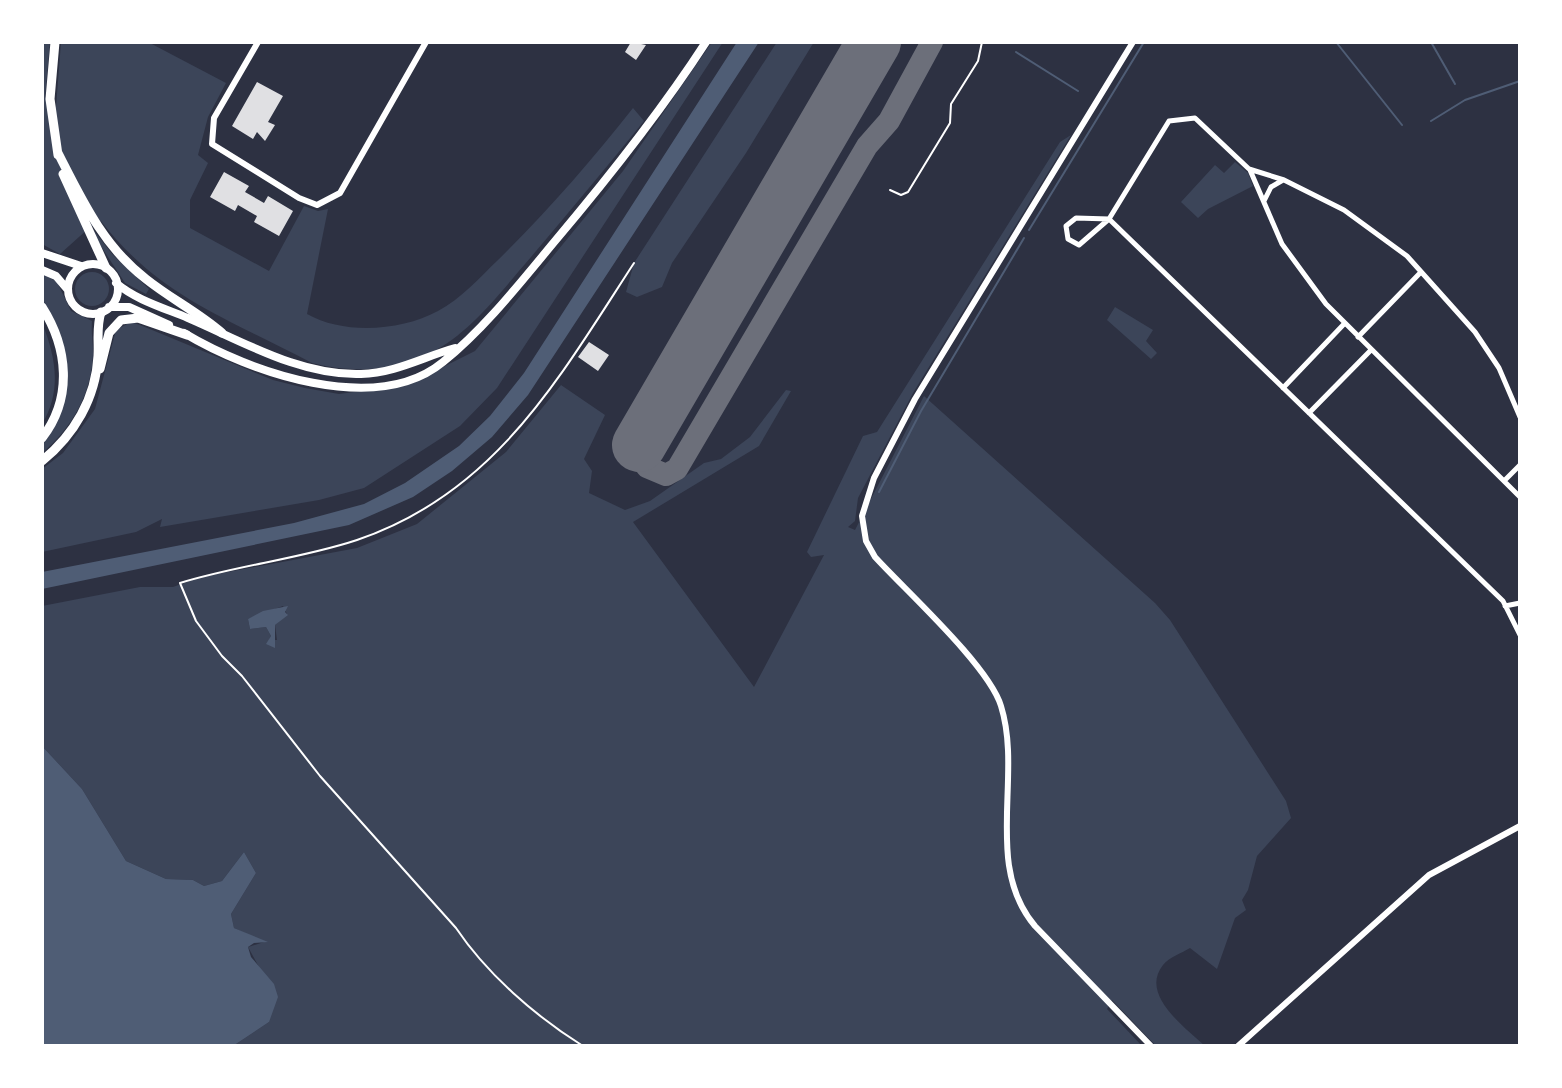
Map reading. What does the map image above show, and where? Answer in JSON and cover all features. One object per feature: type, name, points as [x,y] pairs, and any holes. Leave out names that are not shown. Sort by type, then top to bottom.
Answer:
[{"type":"highway","points":[[55,42],[50,99],[58,153],[70,194],[106,268]]},
{"type":"highway","points":[[58,153],[83,204],[116,250],[144,278],[199,313],[222,333]]},
{"type":"highway","points":[[42,307],[57,336],[64,369],[60,404],[42,438]]},
{"type":"highway","points":[[93,385],[105,310]]},
{"type":"highway","points":[[42,461],[75,426],[104,359],[109,333],[121,320],[138,318],[187,335]]},
{"type":"main road","points":[[42,270],[56,276],[78,309],[89,313],[129,307],[187,335],[310,384],[344,388],[388,384],[416,375],[443,362],[503,302],[609,176],[706,42]]},
{"type":"main road","points":[[42,253],[82,267]]},
{"type":"main road","points":[[68,290],[71,276],[82,267],[97,264],[106,268],[116,283],[133,294],[309,368],[350,374],[395,369],[456,348]]},
{"type":"main road","points":[[105,310],[116,297],[116,283]]},
{"type":"street","points":[[258,42],[214,118],[212,144],[288,192],[317,205],[340,193],[426,42]]},
{"type":"street","points":[[1133,42],[915,399],[869,488],[862,524],[875,557],[985,675],[996,693],[1006,728],[1009,867],[1021,906],[1035,926],[1151,1046]]},
{"type":"street","points":[[1520,497],[1344,324],[1282,244],[1249,169],[1198,120],[1171,120],[1109,219],[1079,245],[1068,239],[1066,226],[1072,219],[1109,219],[1505,606],[1520,635]]},
{"type":"street","points":[[1249,169],[1284,180],[1369,226],[1421,272],[1488,350],[1520,417]]},
{"type":"street","points":[[1263,202],[1271,187],[1284,180]]},
{"type":"street","points":[[1358,337],[1421,272]]},
{"type":"street","points":[[1283,388],[1344,324]]},
{"type":"street","points":[[1309,413],[1371,350]]},
{"type":"street","points":[[1504,481],[1520,465]]},
{"type":"street","points":[[1505,606],[1520,603]]},
{"type":"street","points":[[1238,1046],[1429,875],[1520,826]]},
{"type":"lane","points":[[890,190],[901,195],[908,192],[950,123],[951,104],[978,61],[982,42]]},
{"type":"path","points":[[583,1046],[559,1031],[472,951],[456,928],[320,776],[242,676],[222,656],[196,621],[180,583],[211,572],[358,540],[409,518],[454,490],[515,436],[548,396],[634,263]]},
{"type":"shaded area","points":[[42,42],[50,42],[45,97],[56,107],[61,42],[148,42],[226,83],[208,117],[198,155],[208,163],[190,200],[190,228],[269,271],[304,206],[318,211],[328,209],[307,314],[322,321],[355,328],[407,323],[438,311],[454,300],[534,223],[633,108],[644,121],[497,296],[459,334],[430,353],[401,364],[372,369],[342,368],[312,363],[171,288],[123,247],[101,221],[91,227],[113,255],[149,289],[146,294],[125,283],[89,228],[60,254],[42,244]]},
{"type":"shaded area","points":[[712,42],[723,42],[497,388],[460,426],[364,488],[319,500],[160,527],[162,519],[136,532],[42,552],[42,469],[63,453],[95,409],[116,330],[131,322],[273,380],[305,388],[339,394],[407,385],[475,351],[623,171]]},
{"type":"shaded area","points":[[737,42],[759,42],[528,395],[492,437],[452,471],[413,497],[349,525],[42,589],[42,572],[294,523],[364,504],[405,483],[459,446],[490,416],[524,373]]},
{"type":"shaded area","points":[[777,42],[814,42],[746,153],[672,263],[662,287],[637,297],[626,292],[634,263]]},
{"type":"shaded area","points":[[1071,135],[913,393],[858,498],[855,521],[848,527],[855,530],[924,396],[1155,603],[1170,620],[1286,801],[1291,818],[1257,856],[1248,890],[1242,900],[1246,910],[1235,918],[1217,969],[1190,948],[1166,962],[1157,976],[1157,988],[1168,1010],[1205,1046],[1156,1046],[1112,1000],[1107,1009],[1142,1046],[233,1046],[269,1022],[259,967],[248,947],[264,942],[234,928],[231,914],[256,873],[244,852],[222,881],[204,886],[193,880],[166,879],[126,861],[82,789],[42,746],[42,606],[140,587],[173,587],[201,577],[357,548],[417,524],[506,452],[561,385],[605,415],[584,459],[592,471],[589,493],[625,510],[650,501],[704,463],[721,459],[750,437],[786,390],[791,391],[759,446],[633,522],[754,687],[824,555],[811,557],[807,552],[863,436],[877,432],[1060,142]],"holes":[[[283,606],[287,614],[275,625],[277,640],[269,640],[271,636],[266,627],[250,629],[248,619]]]},
{"type":"shaded area","points":[[1235,162],[1248,173],[1253,186],[1208,209],[1198,218],[1181,202],[1215,165],[1224,173]]},
{"type":"shaded area","points":[[92,272],[104,277],[109,289],[104,301],[92,306],[80,301],[75,289],[80,277]]},
{"type":"shaded area","points":[[42,273],[57,282],[71,311],[92,321],[93,353],[89,382],[78,409],[42,453],[42,444],[63,407],[68,380],[63,343],[42,299]]},
{"type":"shaded area","points":[[1115,307],[1153,330],[1146,341],[1157,353],[1151,359],[1107,320]]},
{"type":"shaded area","points":[[42,323],[51,348],[55,374],[52,399],[42,424]]},
{"type":"shaded area","points":[[288,606],[285,612],[288,615],[275,625],[275,648],[266,644],[271,636],[266,627],[250,629],[248,619],[263,611]]},
{"type":"shaded area","points":[[42,746],[82,789],[126,861],[166,879],[193,880],[204,886],[222,881],[244,852],[256,873],[231,914],[234,928],[268,942],[254,943],[248,947],[251,957],[274,984],[278,997],[269,1022],[233,1046],[42,1046]]},
{"type":"building","points":[[631,42],[646,45],[636,60],[625,52]]},
{"type":"building","points":[[257,82],[283,96],[268,122],[275,125],[265,141],[257,132],[253,139],[232,126]]},
{"type":"building","points":[[224,172],[249,186],[245,192],[264,203],[268,196],[293,211],[279,236],[254,222],[257,216],[238,205],[235,211],[210,197]]},
{"type":"building","points":[[589,342],[609,355],[598,371],[578,357]]},
{"type":"waterway","points":[[1029,230],[1144,42]]},
{"type":"waterway","points":[[1336,42],[1402,125]]},
{"type":"waterway","points":[[1431,42],[1455,84]]},
{"type":"waterway","points":[[1016,52],[1078,91]]},
{"type":"waterway","points":[[1431,121],[1465,100],[1520,81]]},
{"type":"waterway","points":[[879,492],[921,411],[1024,238]]},
{"type":"taxiway","points":[[639,445],[637,453],[647,467],[666,475],[677,469],[867,146],[889,121],[932,42]]},
{"type":"runway","points":[[639,445],[874,42]]}]
